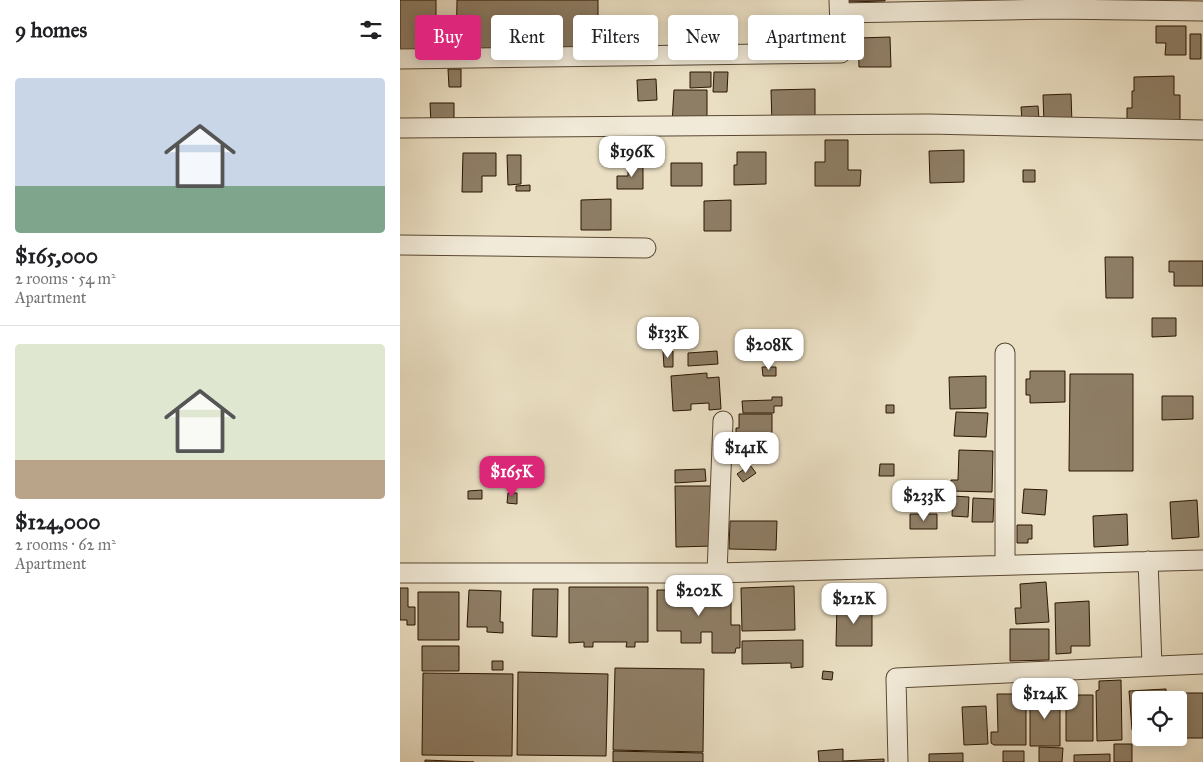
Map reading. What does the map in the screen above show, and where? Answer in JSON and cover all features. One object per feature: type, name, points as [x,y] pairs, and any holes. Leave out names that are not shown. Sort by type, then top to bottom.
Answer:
[{"type":"street","points":[[400,59],[841,53],[839,7],[1203,11]]},
{"type":"street","points":[[400,128],[928,124],[1203,130]]},
{"type":"street","points":[[400,245],[646,248]]},
{"type":"street","points":[[1005,353],[1005,565]]},
{"type":"street","points":[[717,573],[723,421]]},
{"type":"street","points":[[400,573],[717,573],[1203,560]]},
{"type":"street","points":[[1148,561],[1152,665]]},
{"type":"street","points":[[898,762],[896,678],[1203,664]]},
{"type":"building","points":[[400,0],[436,0],[436,15],[415,15],[415,50],[400,50]]},
{"type":"building","points":[[457,0],[598,0],[598,15],[573,15],[573,51],[563,51],[563,15],[491,15],[491,51],[481,51],[481,15],[457,15]]},
{"type":"building","points":[[846,0],[885,0],[885,1],[846,2]]},
{"type":"building","points":[[1156,26],[1186,26],[1186,55],[1165,55],[1166,43],[1156,43]]},
{"type":"building","points":[[1190,34],[1201,34],[1201,59],[1190,59]]},
{"type":"building","points":[[890,37],[891,67],[859,67],[859,60],[864,60],[864,38]]},
{"type":"building","points":[[448,69],[461,69],[461,87],[449,87]]},
{"type":"building","points":[[690,72],[711,72],[711,87],[690,88]]},
{"type":"building","points":[[714,72],[728,72],[727,92],[713,92]]},
{"type":"building","points":[[1174,76],[1174,95],[1180,95],[1180,120],[1127,121],[1127,108],[1132,108],[1134,77]]},
{"type":"building","points":[[656,79],[657,100],[638,101],[637,80]]},
{"type":"building","points":[[815,89],[815,124],[772,125],[771,90]]},
{"type":"building","points":[[674,90],[707,90],[707,124],[672,124]]},
{"type":"building","points":[[1071,94],[1072,124],[1044,124],[1043,95]]},
{"type":"building","points":[[430,103],[454,103],[454,122],[431,123]]},
{"type":"building","points":[[1038,106],[1039,119],[1022,120],[1021,107]]},
{"type":"building","points":[[825,140],[848,140],[848,170],[861,170],[860,186],[815,186],[815,162],[825,162]]},
{"type":"building","points":[[964,150],[964,182],[930,183],[929,151]]},
{"type":"building","points":[[737,152],[766,152],[766,184],[734,185],[734,165],[737,165]]},
{"type":"building","points":[[463,153],[496,153],[496,176],[482,176],[482,192],[462,192]]},
{"type":"building","points":[[507,155],[521,155],[521,184],[508,185]]},
{"type":"building","points":[[671,163],[702,163],[702,186],[671,186]]},
{"type":"building","points":[[628,164],[643,164],[643,189],[617,189],[617,176],[628,176]]},
{"type":"building","points":[[1023,170],[1035,170],[1035,182],[1023,182]]},
{"type":"building","points":[[530,185],[530,191],[516,191],[516,186]]},
{"type":"building","points":[[611,199],[611,230],[581,230],[581,200]]},
{"type":"building","points":[[731,200],[731,231],[704,231],[704,201]]},
{"type":"building","points":[[1105,257],[1133,257],[1133,298],[1106,298]]},
{"type":"building","points":[[1169,261],[1203,261],[1203,286],[1174,286],[1174,272],[1169,272]]},
{"type":"building","points":[[1152,318],[1176,318],[1176,336],[1152,337]]},
{"type":"building","points":[[663,351],[673,351],[673,367],[664,367]]},
{"type":"building","points":[[717,351],[718,364],[688,366],[688,353]]},
{"type":"building","points":[[762,367],[776,367],[776,376],[763,376]]},
{"type":"building","points":[[1030,371],[1065,371],[1065,402],[1030,403],[1030,395],[1026,395],[1026,379],[1030,379]]},
{"type":"building","points":[[707,373],[707,378],[719,377],[721,409],[709,410],[709,403],[691,404],[691,410],[673,411],[671,376]]},
{"type":"building","points":[[1070,374],[1133,374],[1133,471],[1069,471]]},
{"type":"building","points":[[986,376],[986,408],[950,409],[949,377]]},
{"type":"building","points":[[1162,396],[1193,396],[1193,419],[1162,420]]},
{"type":"building","points":[[772,397],[782,397],[782,406],[774,406],[774,413],[743,413],[742,401],[772,400]]},
{"type":"building","points":[[886,405],[894,405],[894,413],[886,413]]},
{"type":"building","points":[[956,412],[988,413],[986,437],[954,436]]},
{"type":"building","points":[[739,414],[772,414],[772,450],[739,450],[736,428],[739,428]]},
{"type":"building","points":[[959,450],[993,451],[992,492],[950,491],[951,480],[958,480]]},
{"type":"building","points":[[880,464],[894,464],[894,476],[879,476]]},
{"type":"building","points":[[750,465],[756,473],[743,482],[737,474]]},
{"type":"building","points":[[705,469],[706,481],[675,483],[675,470]]},
{"type":"building","points":[[675,486],[714,486],[714,546],[676,547]]},
{"type":"building","points":[[1024,489],[1047,490],[1045,515],[1022,513]]},
{"type":"building","points":[[482,490],[482,499],[468,499],[468,491]]},
{"type":"building","points":[[508,493],[517,493],[517,504],[507,503]]},
{"type":"building","points":[[953,496],[969,497],[968,517],[952,516]]},
{"type":"building","points":[[973,498],[994,499],[993,522],[972,522]]},
{"type":"building","points":[[1197,500],[1199,537],[1172,539],[1170,502]]},
{"type":"building","points":[[910,514],[937,514],[937,529],[910,529]]},
{"type":"building","points":[[1127,514],[1128,545],[1094,547],[1093,516]]},
{"type":"building","points":[[730,521],[777,521],[776,550],[729,549]]},
{"type":"building","points":[[1017,525],[1032,525],[1032,539],[1028,539],[1028,543],[1017,543]]},
{"type":"building","points":[[1046,582],[1049,622],[1016,624],[1015,608],[1021,608],[1020,584]]},
{"type":"building","points":[[794,586],[795,630],[742,631],[741,588]]},
{"type":"building","points":[[569,587],[648,587],[648,642],[635,642],[635,647],[626,647],[627,642],[593,642],[593,647],[584,647],[584,642],[569,643]]},
{"type":"building","points":[[400,588],[408,588],[408,607],[415,607],[415,625],[407,625],[407,620],[400,620]]},
{"type":"building","points":[[533,589],[558,589],[557,637],[532,636]]},
{"type":"building","points":[[469,590],[501,591],[500,622],[503,622],[503,633],[487,632],[487,627],[467,627]]},
{"type":"building","points":[[657,590],[731,590],[731,625],[740,625],[740,648],[736,648],[735,653],[712,653],[712,632],[701,632],[701,643],[681,643],[681,631],[657,631]]},
{"type":"building","points":[[418,592],[459,592],[459,640],[418,640]]},
{"type":"building","points":[[1089,601],[1090,646],[1071,646],[1071,653],[1056,654],[1055,603]]},
{"type":"building","points":[[837,604],[872,604],[872,646],[836,646]]},
{"type":"building","points":[[1010,629],[1049,629],[1049,660],[1010,661]]},
{"type":"building","points":[[803,640],[803,667],[791,668],[791,663],[742,664],[742,641]]},
{"type":"building","points":[[422,646],[459,646],[459,671],[422,671]]},
{"type":"building","points":[[492,661],[503,661],[503,670],[492,670]]},
{"type":"building","points":[[615,668],[704,669],[703,752],[613,750]]},
{"type":"building","points":[[823,671],[833,672],[832,680],[822,679]]},
{"type":"building","points":[[518,672],[608,674],[606,756],[517,755]]},
{"type":"building","points":[[423,673],[513,674],[512,756],[422,755]]},
{"type":"building","points":[[1121,680],[1122,740],[1097,741],[1096,691],[1099,690],[1099,681]]},
{"type":"building","points":[[1166,689],[1166,691],[1132,691],[1132,730],[1129,691]]},
{"type":"building","points":[[1187,693],[1203,693],[1203,738],[1187,738]]},
{"type":"building","points":[[997,694],[1026,694],[1026,745],[994,745],[991,743],[991,732],[998,732]]},
{"type":"building","points":[[1030,694],[1060,694],[1060,746],[1030,746]]},
{"type":"building","points":[[1066,695],[1093,695],[1093,741],[1066,741]]},
{"type":"building","points":[[986,706],[988,744],[964,745],[962,707]]},
{"type":"building","points":[[1114,744],[1132,744],[1132,762],[1114,762]]},
{"type":"building","points":[[1039,747],[1063,748],[1062,762],[1039,762]]},
{"type":"building","points":[[843,749],[843,761],[884,759],[884,762],[819,762],[818,751]]},
{"type":"building","points":[[613,751],[703,753],[703,762],[613,762]]},
{"type":"building","points":[[1003,751],[1024,751],[1024,762],[1003,762]]},
{"type":"building","points":[[963,753],[963,762],[929,762],[929,754]]},
{"type":"building","points":[[1110,754],[1110,762],[1074,762],[1074,755]]},
{"type":"building","points":[[425,760],[474,762],[425,762]]}]
